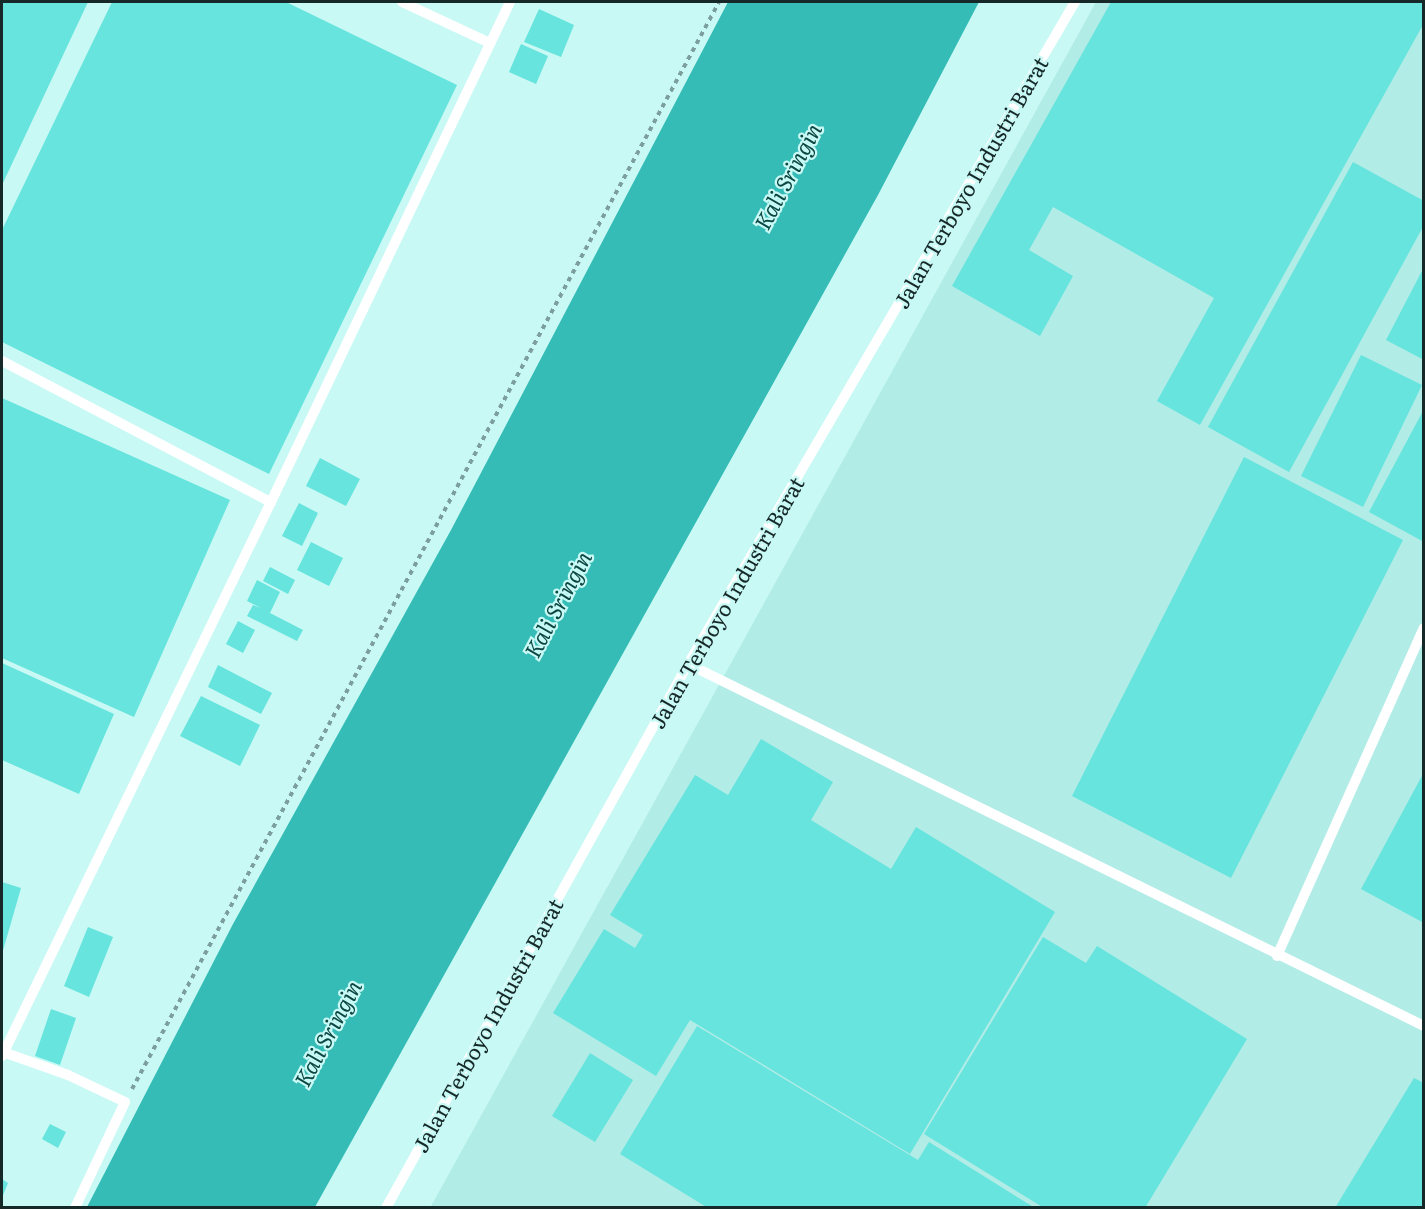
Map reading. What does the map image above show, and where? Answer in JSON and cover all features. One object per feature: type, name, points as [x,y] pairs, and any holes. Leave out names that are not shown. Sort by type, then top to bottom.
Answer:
[{"type":"lane","points":[[402,2],[490,43]]},
{"type":"lane","points":[[75,1208],[125,1102],[68,1075],[2,1054],[271,502],[510,2]]},
{"type":"lane","name":"Jalan Terboyo Industri Barat","points":[[386,1208],[688,664],[1075,2]]},
{"type":"lane","points":[[2,361],[271,502]]},
{"type":"lane","points":[[1277,956],[1424,628]]},
{"type":"lane","points":[[688,664],[1277,956],[1424,1026]]},
{"type":"path","points":[[125,1102],[719,2]]},
{"type":"shaded area","points":[[1096,2],[1423,2],[1423,1207],[430,1208]]},
{"type":"water","name":"Kali Sringin","points":[[728,2],[979,2],[878,195],[315,1207],[87,1207],[233,924],[451,530]]},
{"type":"building","points":[[2,2],[88,2],[2,185]]},
{"type":"building","points":[[112,2],[286,2],[457,85],[269,474],[2,342],[2,230]]},
{"type":"building","points":[[1111,2],[1424,2],[1424,23],[1200,425],[1157,401],[1214,298],[1053,207],[1029,250],[1073,276],[1040,336],[952,286]]},
{"type":"building","points":[[539,9],[574,25],[561,57],[524,42]]},
{"type":"building","points":[[521,44],[548,56],[536,84],[509,72]]},
{"type":"building","points":[[1353,162],[1424,201],[1424,225],[1289,472],[1208,427]]},
{"type":"building","points":[[1424,267],[1424,360],[1386,340]]},
{"type":"building","points":[[1361,355],[1422,385],[1363,507],[1301,476]]},
{"type":"building","points":[[2,398],[230,500],[134,717],[2,658]]},
{"type":"building","points":[[1424,409],[1424,542],[1369,512]]},
{"type":"building","points":[[1244,457],[1403,540],[1231,878],[1072,796]]},
{"type":"building","points":[[320,458],[360,479],[346,506],[306,486]]},
{"type":"building","points":[[299,503],[318,513],[302,546],[282,536]]},
{"type":"building","points":[[311,542],[343,558],[329,586],[297,570]]},
{"type":"building","points":[[270,567],[295,580],[288,594],[263,581]]},
{"type":"building","points":[[257,580],[280,592],[270,613],[303,630],[297,641],[247,616],[253,605],[261,608],[247,601]]},
{"type":"building","points":[[238,621],[255,630],[243,653],[226,644]]},
{"type":"building","points":[[2,663],[114,714],[79,794],[2,760]]},
{"type":"building","points":[[218,665],[272,693],[261,714],[208,687]]},
{"type":"building","points":[[201,696],[260,725],[240,766],[180,736]]},
{"type":"building","points":[[761,739],[833,782],[811,820],[891,869],[916,827],[1055,912],[910,1154],[690,1020],[656,1076],[553,1013],[604,929],[635,948],[643,935],[610,915],[695,775],[728,795]]},
{"type":"building","points":[[1424,772],[1424,923],[1361,889]]},
{"type":"building","points":[[2,882],[21,888],[2,954]]},
{"type":"building","points":[[88,927],[113,937],[89,997],[64,986]]},
{"type":"building","points":[[1043,937],[1086,963],[1097,946],[1247,1039],[1145,1208],[1044,1208],[924,1134]]},
{"type":"building","points":[[51,1009],[76,1018],[60,1065],[35,1056]]},
{"type":"building","points":[[697,1026],[918,1160],[929,1142],[1035,1208],[708,1208],[620,1154]]},
{"type":"building","points":[[590,1053],[633,1080],[595,1142],[552,1116]]},
{"type":"building","points":[[1414,1078],[1424,1083],[1424,1208],[1335,1208]]},
{"type":"building","points":[[50,1124],[66,1132],[58,1148],[42,1139]]},
{"type":"building","points":[[2,1179],[8,1183],[2,1198]]}]
